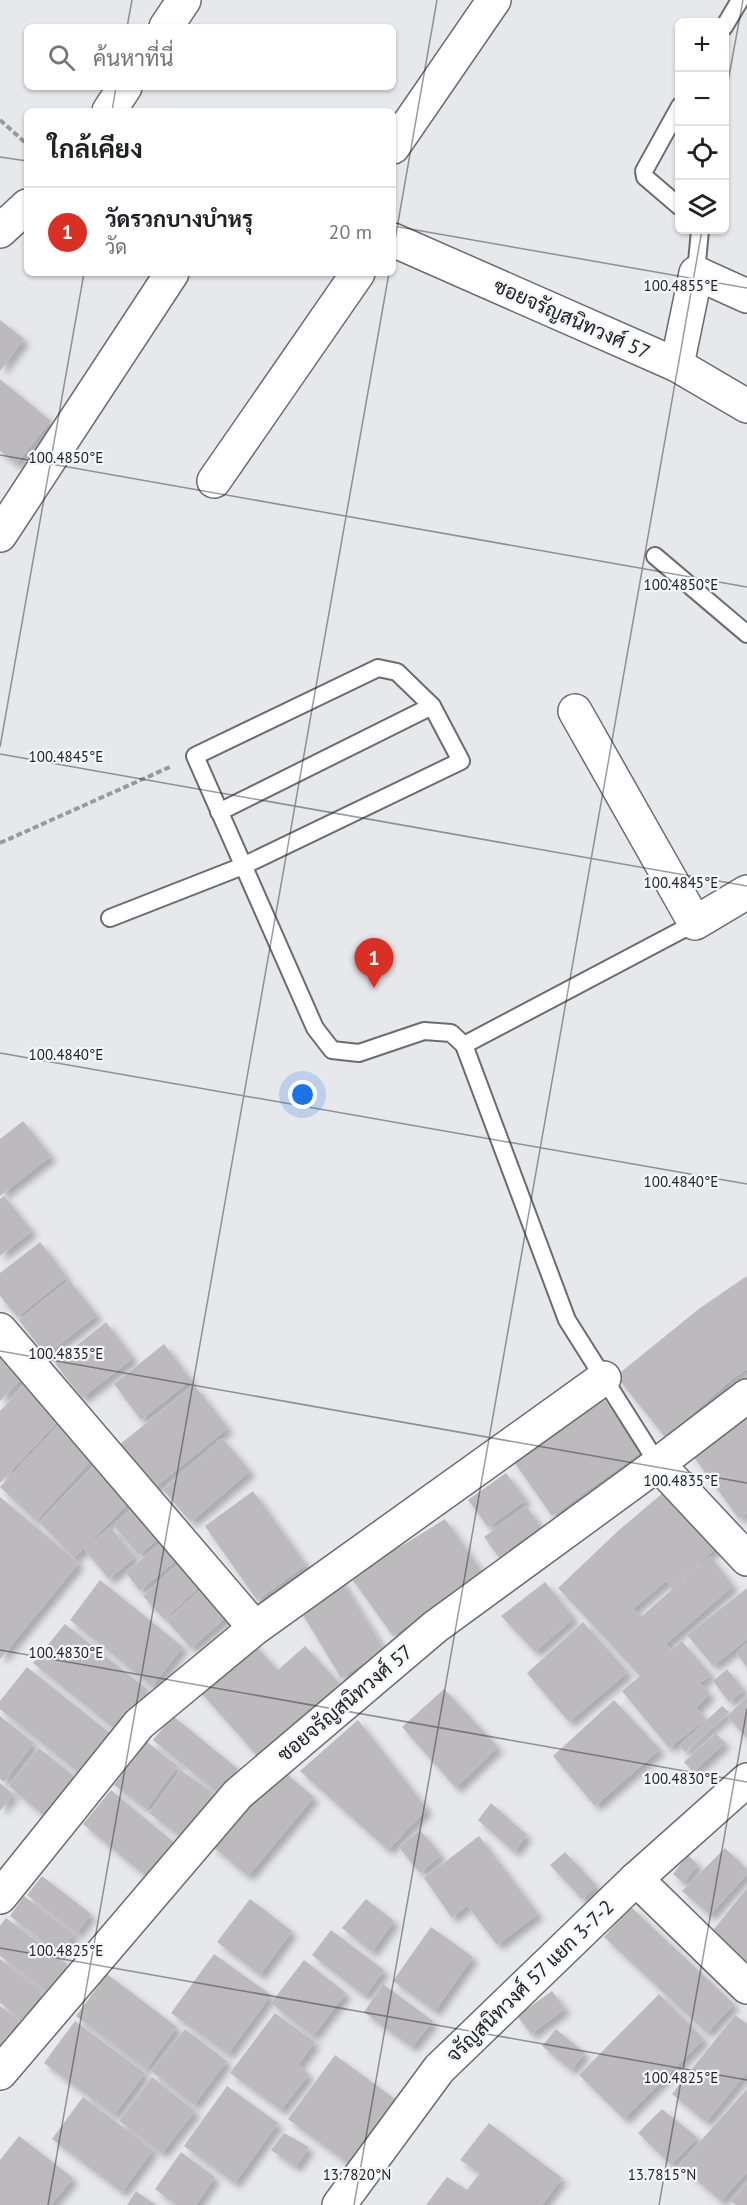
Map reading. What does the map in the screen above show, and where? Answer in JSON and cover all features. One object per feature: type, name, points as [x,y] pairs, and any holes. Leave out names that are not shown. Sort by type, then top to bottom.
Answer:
[{"type":"street","points":[[168,24],[184,0]]},
{"type":"street","points":[[396,143],[494,0]]},
{"type":"street","points":[[111,108],[123,90]]},
{"type":"street","points":[[0,231],[24,209]]},
{"type":"street","name":"ซอยจรัญสนิทวงศ์ 57","points":[[396,241],[676,365],[747,406]]},
{"type":"street","points":[[676,365],[696,273],[747,296]]},
{"type":"street","points":[[0,535],[170,276]]},
{"type":"street","points":[[214,480],[356,276]]},
{"type":"street","points":[[574,711],[695,923],[747,892]]},
{"type":"street","points":[[0,1330],[255,1628]]},
{"type":"street","points":[[0,1897],[139,1724],[255,1628],[604,1378]]},
{"type":"street","name":"ซอยจรัญสนิทวงศ์ 57","points":[[0,2073],[238,1794],[435,1627],[747,1396]]},
{"type":"street","points":[[658,1464],[747,1560]]},
{"type":"street","name":"จรัญสนิทวงศ์ 57 แยก 3-7-2","points":[[339,2205],[439,2070],[636,1879],[747,1780]]},
{"type":"street","points":[[636,1879],[747,1987]]},
{"type":"lane","points":[[729,19],[740,0]]},
{"type":"lane","points":[[675,115],[644,171],[645,177],[675,203]]},
{"type":"lane","points":[[696,273],[700,234]]},
{"type":"lane","points":[[655,556],[747,634]]},
{"type":"lane","points":[[110,918],[243,866],[461,761],[432,706],[398,672],[378,668],[195,756],[219,812],[243,866],[315,1028],[332,1050],[359,1053],[424,1031],[451,1033],[464,1045],[567,1320],[658,1464]]},
{"type":"lane","points":[[219,812],[432,706]]},
{"type":"lane","points":[[464,1045],[695,923]]},
{"type":"path","points":[[0,120],[24,141]]},
{"type":"path","points":[[0,843],[195,756]]},
{"type":"building","points":[[0,320],[24,339],[0,371]]},
{"type":"building","points":[[0,379],[51,421],[16,464],[0,451]]},
{"type":"building","points":[[23,1121],[51,1156],[0,1196],[0,1139]]},
{"type":"building","points":[[4,1196],[32,1231],[0,1256],[0,1199]]},
{"type":"building","points":[[40,1242],[67,1277],[17,1317],[0,1296],[0,1273]]},
{"type":"building","points":[[747,1276],[747,1369],[732,1379],[665,1437],[616,1376],[700,1308]]},
{"type":"building","points":[[69,1280],[97,1315],[46,1355],[19,1320]]},
{"type":"building","points":[[106,1322],[133,1358],[82,1398],[55,1363]]},
{"type":"building","points":[[164,1344],[191,1380],[141,1420],[114,1384]]},
{"type":"building","points":[[0,1351],[25,1375],[0,1401]]},
{"type":"building","points":[[25,1384],[61,1418],[0,1483],[0,1411]]},
{"type":"building","points":[[194,1385],[228,1428],[153,1489],[119,1445]]},
{"type":"building","points":[[600,1394],[642,1451],[552,1516],[512,1459]]},
{"type":"building","points":[[747,1411],[747,1513],[739,1519],[691,1453]]},
{"type":"building","points":[[63,1420],[98,1453],[36,1521],[0,1487]]},
{"type":"building","points":[[222,1438],[250,1471],[191,1522],[163,1490]]},
{"type":"building","points":[[100,1460],[136,1496],[74,1558],[39,1522]]},
{"type":"building","points":[[506,1473],[526,1500],[488,1527],[468,1500]]},
{"type":"building","points":[[671,1486],[721,1543],[672,1589],[666,1581],[633,1609],[642,1616],[710,1556],[733,1586],[666,1644],[671,1649],[666,1655],[682,1641],[711,1675],[700,1683],[710,1694],[696,1708],[706,1719],[669,1748],[622,1691],[640,1676],[558,1588],[618,1531]]},
{"type":"building","points":[[253,1491],[306,1565],[257,1600],[205,1526]]},
{"type":"building","points":[[0,1497],[79,1563],[0,1659]]},
{"type":"building","points":[[139,1503],[165,1533],[139,1555],[113,1525]]},
{"type":"building","points":[[526,1506],[543,1529],[501,1560],[484,1537]]},
{"type":"building","points":[[445,1519],[486,1578],[440,1602],[393,1636],[347,1572],[394,1540],[400,1547]]},
{"type":"building","points":[[110,1527],[135,1557],[109,1579],[84,1549]]},
{"type":"building","points":[[167,1537],[182,1555],[140,1591],[126,1573]]},
{"type":"building","points":[[186,1557],[207,1580],[164,1619],[143,1596]]},
{"type":"building","points":[[340,1578],[384,1649],[341,1678],[297,1605]]},
{"type":"building","points":[[100,1580],[183,1647],[152,1686],[70,1620]]},
{"type":"building","points":[[545,1582],[574,1618],[535,1652],[501,1616]]},
{"type":"building","points":[[205,1586],[230,1614],[191,1648],[166,1620]]},
{"type":"building","points":[[747,1588],[747,1639],[713,1666],[687,1635]]},
{"type":"building","points":[[583,1622],[628,1672],[569,1722],[527,1673]]},
{"type":"building","points":[[65,1624],[148,1690],[116,1730],[33,1663]]},
{"type":"building","points":[[249,1639],[278,1670],[305,1646],[340,1684],[260,1759],[196,1687]]},
{"type":"building","points":[[747,1643],[747,1667],[736,1653]]},
{"type":"building","points":[[27,1667],[110,1733],[79,1773],[0,1709],[0,1701]]},
{"type":"building","points":[[727,1669],[744,1690],[729,1702],[713,1681]]},
{"type":"building","points":[[444,1689],[498,1747],[456,1788],[402,1727]]},
{"type":"building","points":[[747,1697],[747,1738],[727,1716]]},
{"type":"building","points":[[614,1700],[660,1749],[595,1806],[553,1756]]},
{"type":"building","points":[[722,1706],[729,1712],[685,1752],[679,1746]]},
{"type":"building","points":[[0,1716],[34,1743],[4,1782],[0,1779]]},
{"type":"building","points":[[173,1716],[238,1769],[218,1793],[153,1740]]},
{"type":"building","points":[[358,1720],[427,1809],[388,1850],[300,1771]]},
{"type":"building","points":[[716,1733],[725,1743],[693,1772],[684,1762]]},
{"type":"building","points":[[147,1742],[178,1766],[146,1809],[114,1785]]},
{"type":"building","points":[[39,1748],[78,1779],[47,1818],[9,1786]]},
{"type":"building","points":[[277,1766],[314,1797],[248,1876],[211,1845]]},
{"type":"building","points":[[181,1770],[213,1793],[181,1837],[149,1813]]},
{"type":"building","points":[[0,1783],[13,1794],[0,1811]]},
{"type":"building","points":[[111,1790],[176,1844],[148,1878],[83,1824]]},
{"type":"building","points":[[491,1803],[527,1835],[514,1852],[478,1820]]},
{"type":"building","points":[[420,1830],[441,1855],[420,1873],[399,1847]]},
{"type":"building","points":[[479,1836],[538,1914],[497,1945],[467,1905],[452,1918],[424,1878]]},
{"type":"building","points":[[725,1848],[747,1869],[747,1874],[710,1915],[682,1891]]},
{"type":"building","points":[[565,1852],[597,1886],[582,1899],[550,1865]]},
{"type":"building","points":[[688,1855],[698,1865],[683,1883],[673,1874]]},
{"type":"building","points":[[42,1876],[91,1914],[77,1933],[27,1895]]},
{"type":"building","points":[[747,1888],[747,1967],[710,1934]]},
{"type":"building","points":[[24,1896],[74,1934],[59,1954],[10,1916]]},
{"type":"building","points":[[250,1899],[292,1931],[260,1975],[217,1942]]},
{"type":"building","points":[[366,1899],[394,1921],[372,1952],[342,1928]]},
{"type":"building","points":[[631,1907],[734,2004],[707,2033],[604,1937]]},
{"type":"building","points":[[6,1918],[67,1964],[47,1992],[0,1956],[0,1926]]},
{"type":"building","points":[[431,1927],[473,1957],[435,2011],[393,1981]]},
{"type":"building","points":[[331,1930],[384,1970],[365,1996],[312,1955]]},
{"type":"building","points":[[214,1954],[271,1995],[228,2054],[171,2013]]},
{"type":"building","points":[[0,1959],[43,1992],[22,2019],[0,2003]]},
{"type":"building","points":[[304,1960],[346,1993],[313,2036],[271,2003]]},
{"type":"building","points":[[107,1974],[177,2027],[146,2069],[76,2016]]},
{"type":"building","points":[[383,1984],[433,2021],[412,2047],[364,2012]]},
{"type":"building","points":[[552,1991],[565,2009],[531,2034],[517,2016]]},
{"type":"building","points":[[659,1994],[704,2039],[624,2119],[579,2075]]},
{"type":"building","points":[[0,2006],[19,2020],[0,2046]]},
{"type":"building","points":[[275,2013],[315,2042],[298,2065],[309,2074],[281,2110],[230,2073]]},
{"type":"building","points":[[735,2015],[747,2024],[747,2072],[706,2122],[672,2094]]},
{"type":"building","points":[[75,2021],[145,2073],[114,2115],[44,2063]]},
{"type":"building","points":[[185,2029],[227,2061],[194,2105],[151,2071]]},
{"type":"building","points":[[556,2029],[585,2053],[571,2070],[542,2046]]},
{"type":"building","points":[[335,2055],[395,2099],[349,2164],[288,2119]]},
{"type":"building","points":[[152,2077],[195,2111],[162,2153],[119,2121]]},
{"type":"building","points":[[227,2086],[278,2123],[235,2183],[184,2146]]},
{"type":"building","points":[[747,2089],[747,2172],[721,2201],[679,2165]]},
{"type":"building","points":[[83,2097],[153,2150],[122,2192],[52,2139]]},
{"type":"building","points":[[662,2109],[698,2138],[671,2165],[638,2133]]},
{"type":"building","points":[[489,2123],[562,2178],[542,2205],[426,2205],[447,2177],[467,2190],[480,2173],[460,2160]]},
{"type":"building","points":[[284,2133],[309,2147],[296,2167],[271,2150]]},
{"type":"building","points":[[19,2136],[73,2178],[51,2205],[0,2205],[0,2160]]},
{"type":"building","points":[[181,2152],[215,2177],[196,2205],[176,2205],[155,2189]]},
{"type":"building","points":[[747,2182],[747,2205],[736,2205],[731,2201]]},
{"type":"building","points":[[136,2191],[156,2205],[127,2205]]},
{"type":"place","name":"วัดรวกบางบำหรุ","points":[[374,988]]}]
